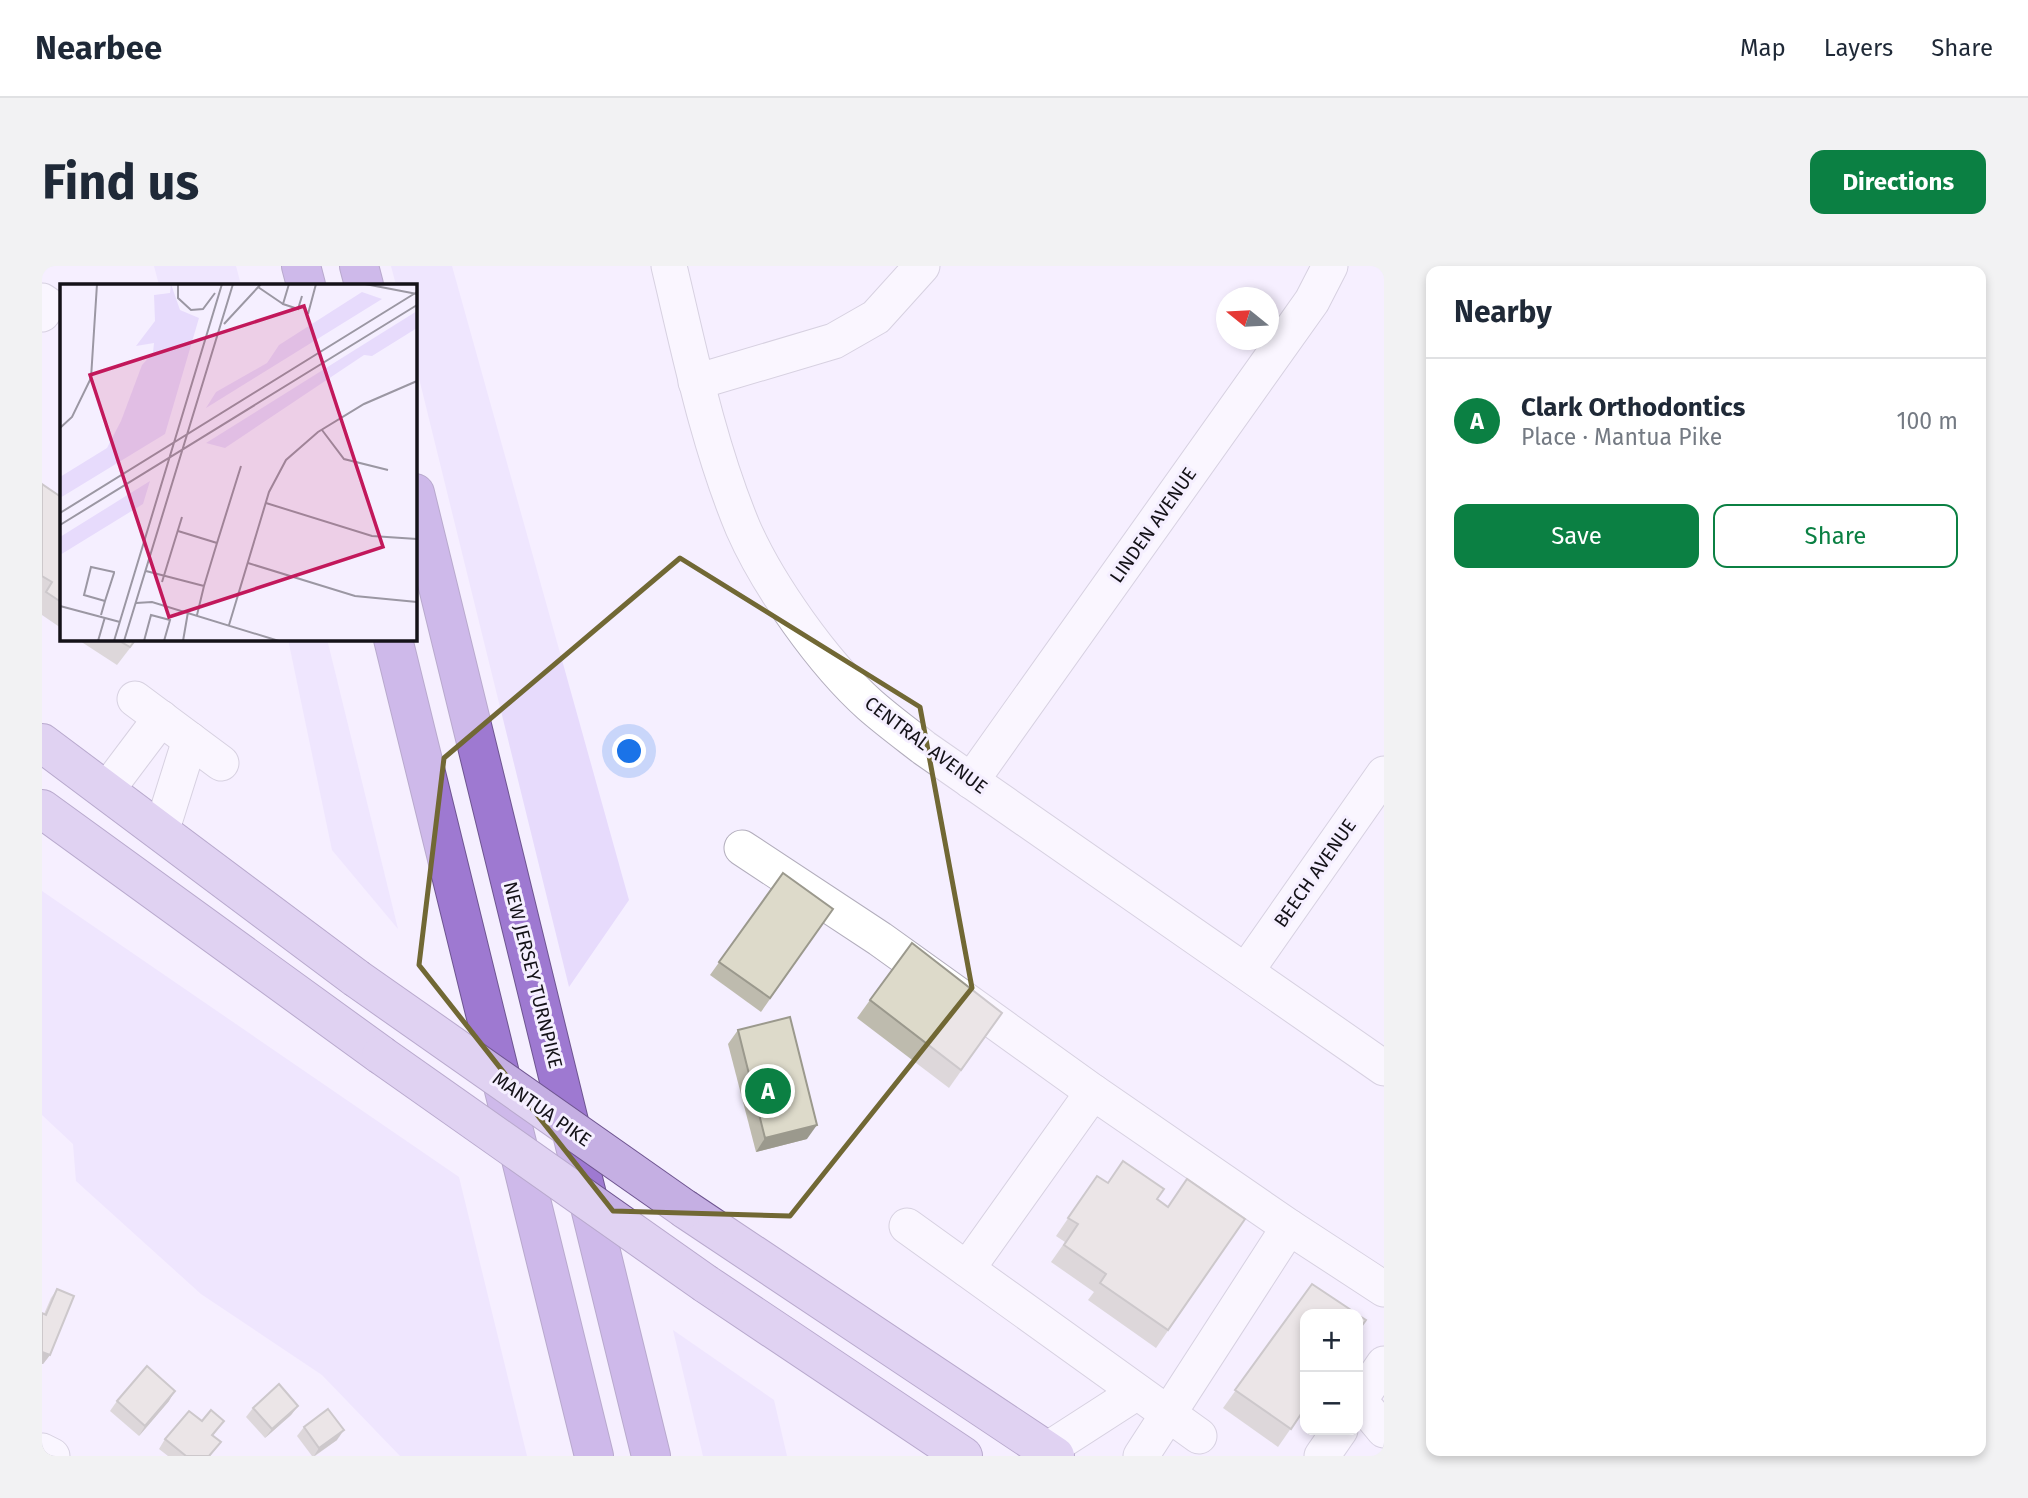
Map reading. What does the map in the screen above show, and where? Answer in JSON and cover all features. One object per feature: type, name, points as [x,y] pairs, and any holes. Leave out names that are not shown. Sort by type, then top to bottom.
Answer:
[{"type":"highway","points":[[301,266],[306,284]]},
{"type":"highway","points":[[359,266],[364,284]]},
{"type":"highway","name":"NEW JERSEY TURNPIKE","points":[[416,497],[651,1456]]},
{"type":"highway","points":[[393,640],[594,1456]]},
{"type":"main road","name":"MANTUA PIKE","points":[[42,743],[356,978],[685,1209],[1051,1453]]},
{"type":"main road","points":[[42,809],[381,1055],[706,1284],[963,1456]]},
{"type":"street","name":"CENTRAL AVENUE","points":[[669,266],[696,382],[730,494],[744,530],[790,612],[869,704],[924,748],[1384,1068]]},
{"type":"street","points":[[696,382],[834,341],[876,317],[922,266]]},
{"type":"street","name":"LINDEN AVENUE","points":[[971,781],[1312,301],[1330,266]]},
{"type":"street","points":[[42,301],[48,305],[42,314]]},
{"type":"street","points":[[106,791],[148,708],[221,763]]},
{"type":"street","points":[[161,832],[190,740]]},
{"type":"street","name":"BEECH AVENUE","points":[[1246,971],[1384,774]]},
{"type":"street","points":[[742,848],[880,939],[1093,1092],[1384,1289]]},
{"type":"street","points":[[967,1269],[1093,1092]]},
{"type":"street","points":[[907,1226],[1199,1436]]},
{"type":"street","points":[[1141,1456],[1289,1227]]},
{"type":"street","points":[[1363,1395],[1384,1364]]},
{"type":"street","points":[[1051,1453],[1137,1392]]},
{"type":"street","points":[[1363,1406],[1384,1430]]},
{"type":"street","points":[[42,1451],[52,1456]]},
{"type":"highlighted area","points":[[680,558],[920,707],[972,988],[790,1216],[613,1211],[419,965],[444,758]]},
{"type":"shaded area","points":[[154,266],[236,266],[241,284],[159,284]]},
{"type":"shaded area","points":[[391,266],[452,266],[629,900],[569,987],[416,366],[416,284],[396,284]]},
{"type":"shaded area","points":[[288,640],[327,640],[398,929],[332,850]]},
{"type":"shaded area","points":[[42,891],[459,1177],[527,1456],[400,1456],[322,1375],[201,1294],[76,1181],[73,1144],[42,1115]]},
{"type":"shaded area","points":[[673,1330],[774,1400],[787,1456],[703,1456]]},
{"type":"building","points":[[42,484],[60,496],[60,601],[46,592],[52,582],[42,576]]},
{"type":"building","points":[[118,640],[135,640],[130,647]]},
{"type":"building","points":[[783,873],[833,909],[770,998],[719,962]]},
{"type":"building","points":[[912,943],[1002,1013],[961,1070],[870,1000]]},
{"type":"building","points":[[790,1017],[817,1125],[765,1138],[738,1030]]},
{"type":"building","points":[[1123,1161],[1164,1189],[1157,1199],[1168,1207],[1187,1179],[1245,1219],[1168,1330],[1100,1283],[1106,1274],[1064,1245],[1078,1224],[1068,1218],[1097,1176],[1108,1183]]},
{"type":"building","points":[[1312,1284],[1350,1309],[1300,1309],[1300,1416],[1291,1429],[1235,1390]]},
{"type":"building","points":[[57,1289],[74,1296],[50,1355],[42,1352],[42,1313],[46,1315]]},
{"type":"building","points":[[147,1366],[175,1391],[145,1426],[117,1401]]},
{"type":"building","points":[[279,1384],[298,1406],[272,1429],[253,1408]]},
{"type":"building","points":[[328,1409],[344,1430],[319,1448],[304,1427]]},
{"type":"building","points":[[211,1410],[224,1421],[212,1435],[221,1442],[209,1456],[186,1456],[165,1439],[189,1411],[202,1421]]},
{"type":"place","name":"Clark Orthodontics","points":[[768,1091]]}]
